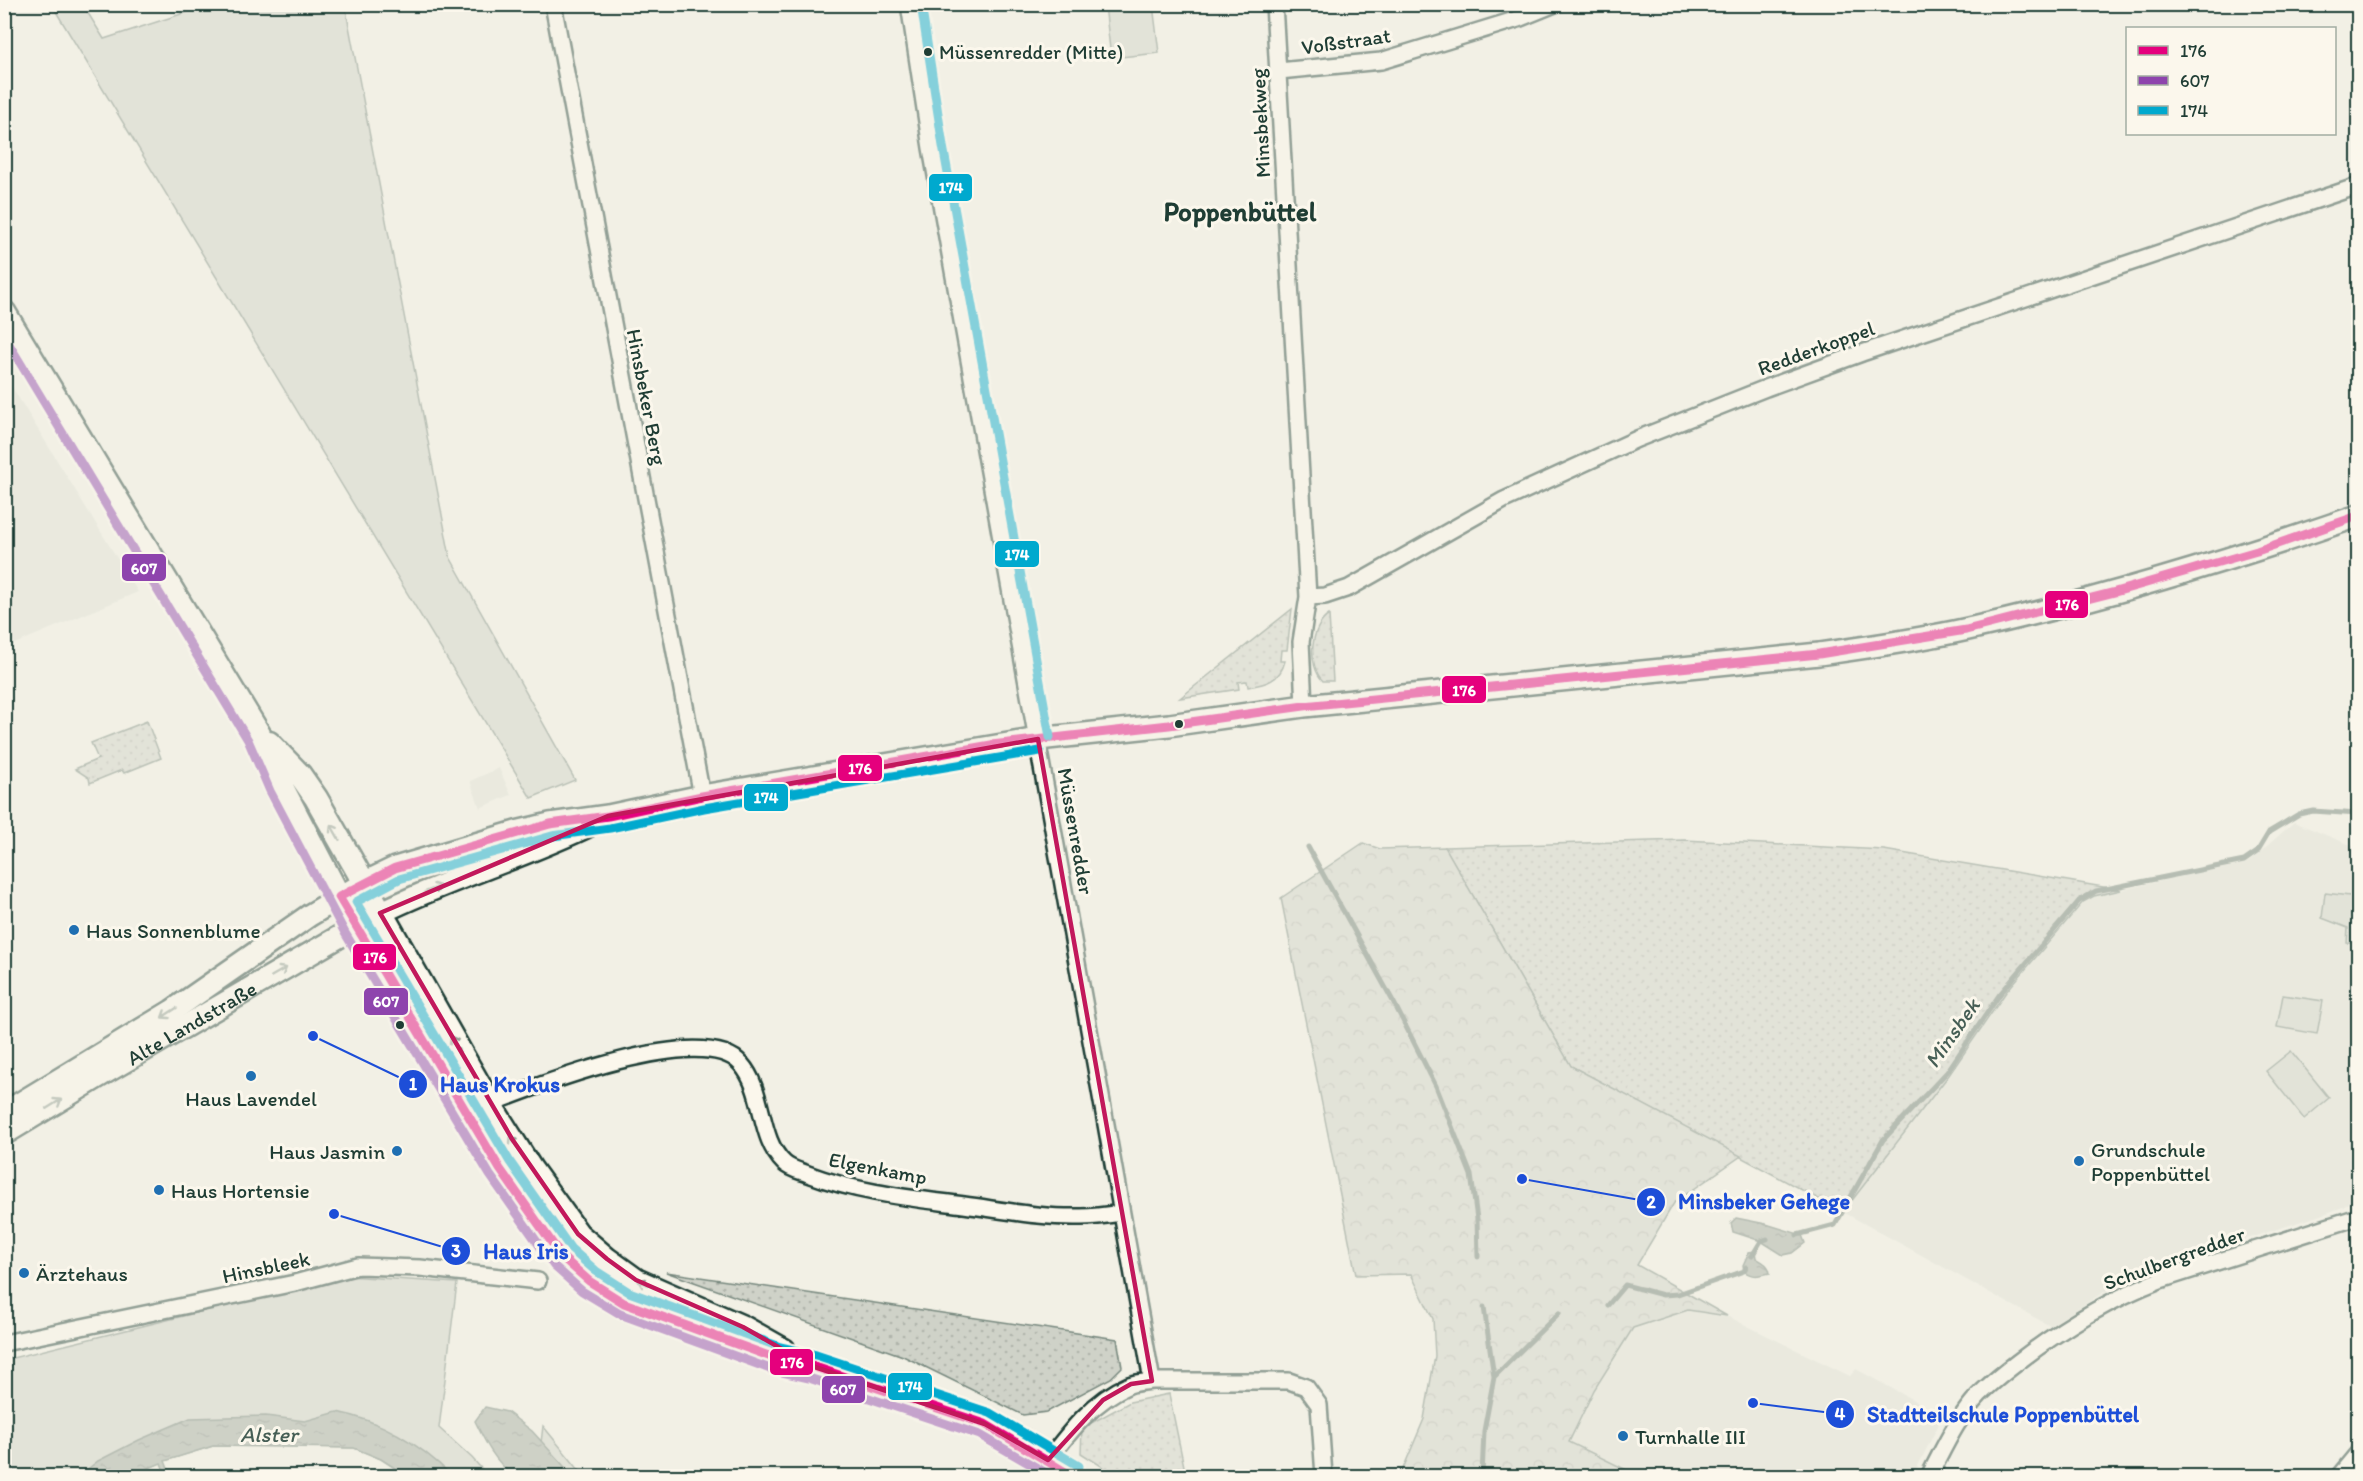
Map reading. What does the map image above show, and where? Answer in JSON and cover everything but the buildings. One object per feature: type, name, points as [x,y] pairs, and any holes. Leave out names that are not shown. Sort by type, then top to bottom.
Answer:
[{"type":"main road","points":[[4,312],[260,734],[281,785],[355,927],[500,1169],[562,1257],[589,1281],[624,1303],[777,1359],[812,1366],[985,1424],[1048,1460],[1069,1475]]},
{"type":"main road","points":[[608,816],[702,796],[1038,739],[1169,725],[1304,706],[1819,654],[1894,643],[1966,630],[2095,597],[2257,551],[2358,516]]},
{"type":"main road","points":[[260,734],[300,775],[316,798],[490,1104],[531,1168],[578,1234],[636,1280],[743,1327],[812,1366]]},
{"type":"main road","name":"Alte Landstraße","points":[[4,1113],[172,1011],[339,897],[394,868],[550,824],[608,816]]},
{"type":"main road","name":"Alte Landstraße","points":[[4,1134],[380,913],[412,897],[555,842],[608,816]]},
{"type":"street","name":"Hinsbeker Berg","points":[[553,4],[702,796]]},
{"type":"street","name":"Müssenredder","points":[[909,4],[931,148],[1152,1381]]},
{"type":"street","name":"Minsbekweg","points":[[1274,4],[1308,597],[1301,642],[1304,706]]},
{"type":"street","name":"Voßstraat","points":[[1279,71],[1381,61],[1518,19],[1556,4]]},
{"type":"street","name":"Redderkoppel","points":[[1308,597],[1325,596],[1349,588],[1514,495],[1607,452],[1766,388],[1862,353],[2358,186]]},
{"type":"street","name":"Elgenkamp","points":[[490,1104],[578,1071],[664,1052],[710,1049],[724,1053],[741,1063],[757,1096],[777,1154],[792,1168],[849,1188],[979,1207],[1081,1217],[1121,1212]]},
{"type":"street","name":"Schulbergredder","points":[[1929,1476],[1951,1434],[1980,1394],[2040,1345],[2071,1325],[2131,1292],[2160,1280],[2358,1217]]},
{"type":"street","name":"Hinsbleek","points":[[4,1342],[295,1283],[358,1266],[420,1268],[538,1281]]},
{"type":"street","points":[[1048,1460],[1072,1429],[1103,1400],[1131,1384],[1152,1381],[1289,1381],[1306,1388],[1319,1405],[1324,1476]]},
{"type":"street","points":[[2339,1476],[2358,1453]]},
{"type":"highlighted area","points":[[1038,739],[1152,1381],[1131,1384],[1103,1400],[1048,1460],[985,1424],[812,1366],[743,1327],[636,1280],[578,1234],[512,1139],[380,913],[608,816]]},
{"type":"shaded area","points":[[4,374],[138,592],[5,648],[4,648]]},
{"type":"shaded area","points":[[499,768],[511,795],[480,808],[470,781]]},
{"type":"shaded area","points":[[2294,822],[2358,848],[2358,1197],[2343,1207],[2319,1216],[2189,1257],[2120,1282],[2050,1326],[1843,1212],[1949,1075],[2006,992],[2083,902],[2094,896],[2250,861]]},
{"type":"shaded area","points":[[1688,1310],[1727,1316],[1850,1376],[1856,1369],[1943,1416],[1913,1476],[1639,1476],[1569,1442],[1594,1390],[1633,1328]]},
{"type":"green space","points":[[52,5],[83,5],[104,39],[209,5],[345,5],[450,557],[575,780],[531,798]]},
{"type":"green space","points":[[1105,5],[1153,5],[1159,53],[1111,58]]},
{"type":"green space","points":[[1292,609],[1287,650],[1281,650],[1280,661],[1285,661],[1276,677],[1255,686],[1248,687],[1247,681],[1238,682],[1239,689],[1180,698]]},
{"type":"green space","points":[[1329,615],[1333,681],[1323,681],[1315,666],[1313,646],[1318,628]]},
{"type":"green space","points":[[147,721],[161,758],[124,773],[122,770],[90,783],[89,778],[75,769],[98,759],[91,743]]},
{"type":"green space","points":[[1684,840],[1884,850],[2121,890],[2094,896],[2083,902],[2006,992],[1949,1075],[1843,1212],[1571,1066],[1445,847]]},
{"type":"green space","points":[[1363,843],[1380,849],[1445,847],[1571,1066],[1741,1156],[1674,1203],[1637,1265],[1727,1316],[1688,1310],[1633,1328],[1594,1390],[1569,1442],[1639,1476],[1400,1476],[1424,1419],[1435,1356],[1433,1319],[1411,1274],[1356,1275],[1281,898]]},
{"type":"green space","points":[[2325,893],[2358,897],[2358,944],[2347,943],[2348,928],[2322,918]]},
{"type":"green space","points":[[2283,995],[2323,1001],[2317,1034],[2277,1027]]},
{"type":"green space","points":[[2291,1051],[2329,1098],[2304,1119],[2266,1071]]},
{"type":"green space","points":[[666,1272],[1117,1339],[1122,1367],[1111,1378],[1047,1412],[1023,1415],[903,1356]]},
{"type":"green space","points":[[346,1276],[457,1283],[439,1428],[488,1476],[407,1476],[381,1459],[355,1448],[213,1446],[167,1460],[130,1476],[5,1476],[4,1360]]},
{"type":"green space","points":[[1169,1394],[1186,1476],[1117,1476],[1081,1453],[1082,1428],[1130,1402]]},
{"type":"green space","points":[[543,1426],[584,1476],[537,1476]]},
{"type":"water","points":[[1736,1218],[1802,1235],[1805,1243],[1792,1253],[1783,1255],[1761,1241],[1733,1232],[1731,1223]]},
{"type":"water","points":[[1755,1251],[1756,1258],[1767,1266],[1770,1273],[1753,1275],[1744,1271],[1743,1265],[1749,1252]]},
{"type":"water","points":[[485,1407],[507,1412],[532,1431],[573,1476],[514,1476],[496,1458],[475,1421]]},
{"type":"water","name":"Alster","points":[[337,1412],[370,1421],[400,1435],[440,1464],[452,1476],[407,1476],[381,1459],[354,1448],[213,1446],[165,1461],[171,1476],[166,1476],[161,1463],[130,1476],[79,1476],[98,1461],[190,1418],[266,1416],[305,1421]]},
{"type":"waterway","name":"Minsbek","points":[[1797,1235],[1835,1225],[1883,1140],[1947,1072],[2000,994],[2079,901],[2096,891],[2244,861],[2257,852],[2269,832],[2299,814],[2313,811],[2358,814]]},
{"type":"waterway","points":[[1308,847],[1394,1003],[1436,1086],[1471,1175],[1477,1219],[1478,1257]]},
{"type":"waterway","name":"Minsbek","points":[[1752,1256],[1761,1241],[1767,1239]]},
{"type":"waterway","name":"Minsbek","points":[[1608,1305],[1625,1285],[1663,1295],[1678,1294],[1744,1271],[1746,1267]]},
{"type":"waterway","points":[[1484,1307],[1494,1377]]},
{"type":"waterway","name":"Minsbek","points":[[1482,1476],[1484,1431],[1494,1377],[1559,1313]]},
{"type":"transit line","name":"174","points":[[921,4],[943,146],[1050,737]]},
{"type":"transit line","name":"607","points":[[4,336],[248,740],[270,791],[345,933],[490,1175],[554,1266],[582,1291],[620,1314],[773,1370],[809,1378],[980,1435],[1051,1476]]},
{"type":"transit line","name":"176","points":[[1072,1476],[985,1424],[812,1366],[777,1359],[624,1303],[589,1281],[562,1257],[500,1169],[339,897],[395,868],[550,824],[608,816],[702,796],[991,745],[1169,725],[1304,706],[1819,654],[1966,630],[2115,592],[2257,551],[2358,516]]},
{"type":"transit line","name":"174","points":[[1040,751],[704,808],[610,828],[552,836],[399,879],[356,902],[510,1162],[571,1249],[596,1271],[629,1292],[780,1347],[816,1355],[990,1413],[1079,1466]]},
{"type":"place","name":"Müssenredder (Mitte)","points":[[928,52]]},
{"type":"place","name":"Haus Sonnenblume","points":[[74,930]]},
{"type":"place","name":"Haus Krokus","points":[[313,1036]]},
{"type":"place","name":"Haus Lavendel","points":[[251,1076]]},
{"type":"place","name":"Haus Jasmin","points":[[397,1151]]},
{"type":"place","name":"Grundschule Poppenbüttel","points":[[2079,1161]]},
{"type":"place","name":"Minsbeker Gehege","points":[[1522,1179]]},
{"type":"place","name":"Haus Hortensie","points":[[159,1190]]},
{"type":"place","name":"Haus Iris","points":[[334,1214]]},
{"type":"place","name":"Ärztehaus","points":[[24,1273]]},
{"type":"place","name":"Stadtteilschule Poppenbüttel","points":[[1753,1403]]},
{"type":"place","name":"Turnhalle III","points":[[1623,1436]]},
{"type":"district","name":"Poppenbüttel","points":[[1240,211]]}]
